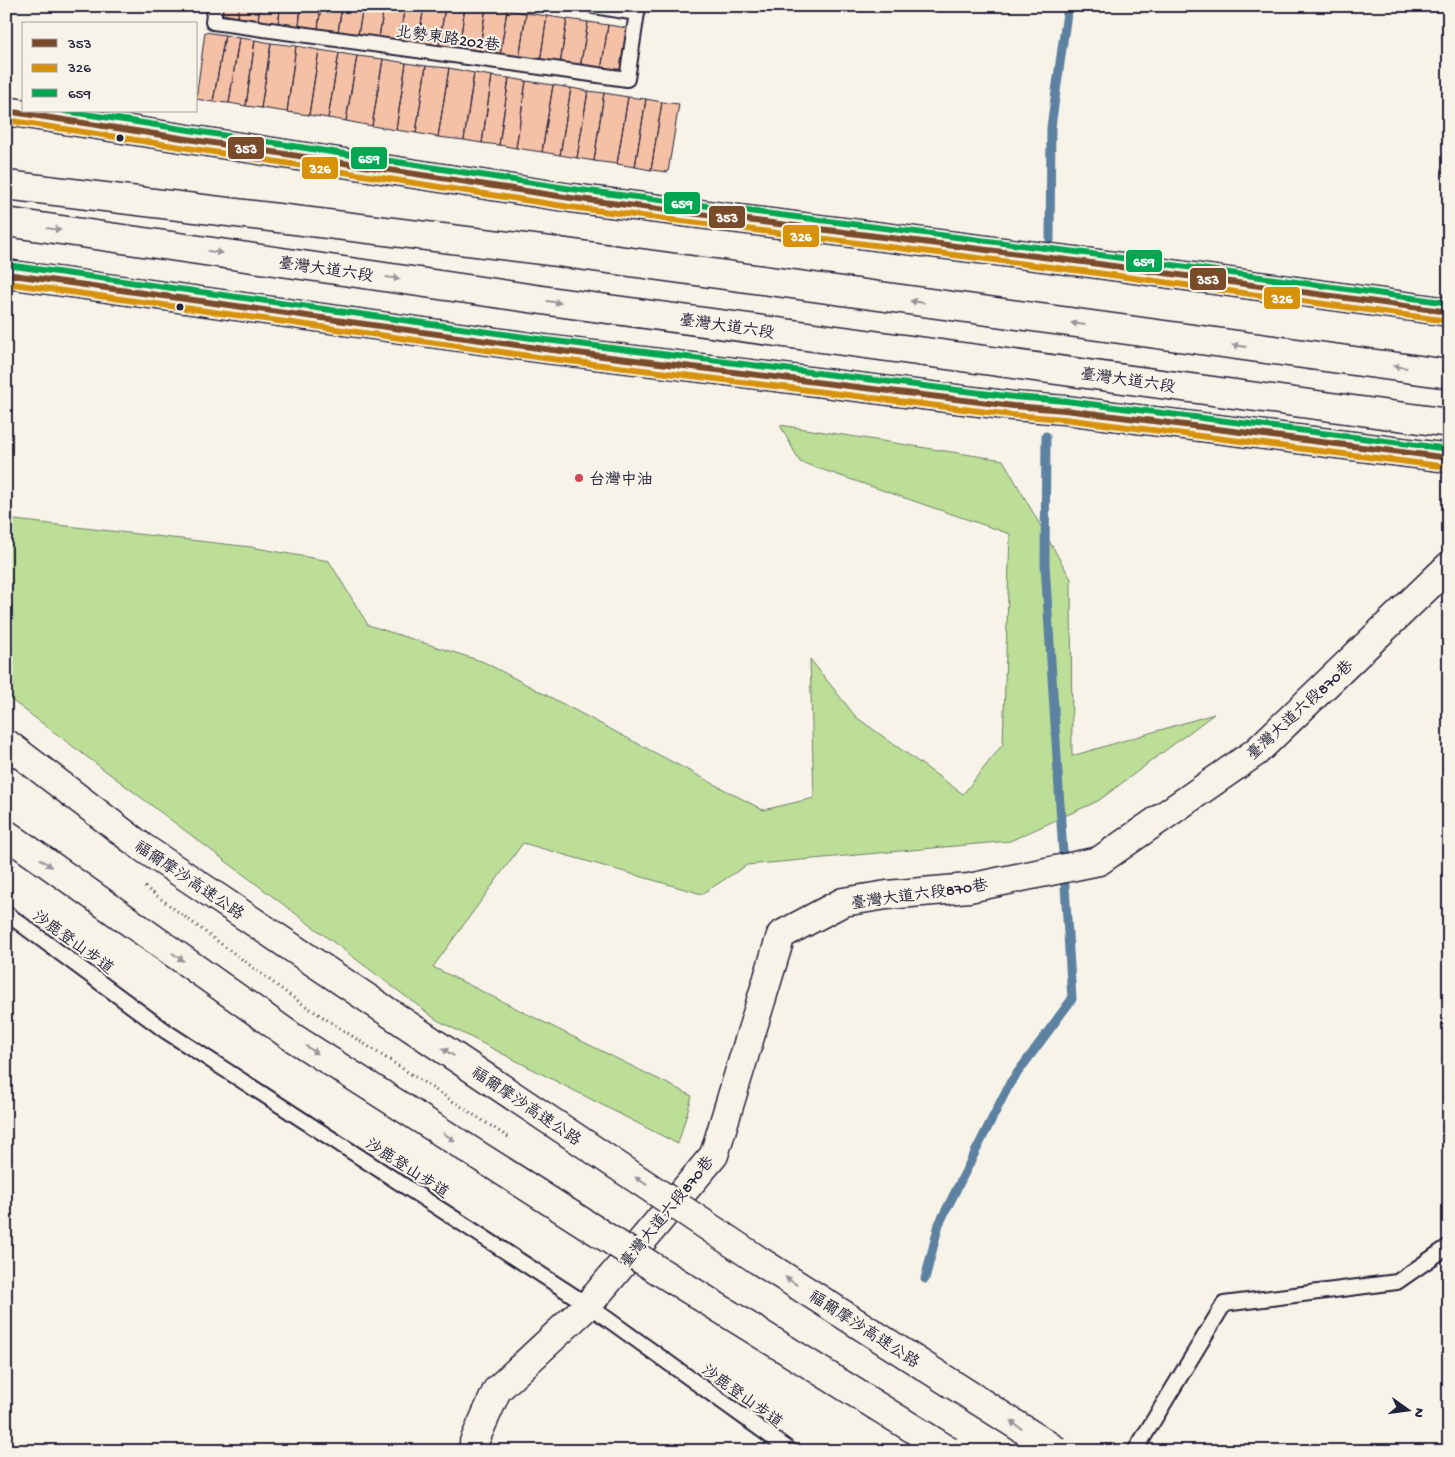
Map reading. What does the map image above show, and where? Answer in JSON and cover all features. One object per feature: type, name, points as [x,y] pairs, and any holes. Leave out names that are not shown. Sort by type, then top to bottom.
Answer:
[{"type":"main road","points":[[6,111],[571,198],[1091,263],[1449,312]]},
{"type":"main road","points":[[6,185],[567,254],[1449,374]]},
{"type":"main road","name":"臺灣大道六段","points":[[6,222],[556,302],[1449,423]]},
{"type":"main road","points":[[6,274],[554,350],[1065,410],[1449,458]]},
{"type":"main road","name":"臺灣大道六段870巷","points":[[474,1451],[474,1442],[497,1390],[588,1305],[714,1155],[781,935],[843,902],[887,895],[969,888],[1099,861],[1256,752],[1449,566]]},
{"type":"main road","name":"福爾摩沙高速公路","points":[[6,744],[142,847],[758,1260],[1057,1451]]},
{"type":"main road","points":[[6,834],[292,1037],[661,1272],[949,1451]]},
{"type":"lane","name":"北勢東路202巷","points":[[215,6],[213,22],[627,79],[638,9],[594,6]]},
{"type":"lane","name":"沙鹿登山步道","points":[[6,913],[167,1032],[588,1305],[791,1451]]},
{"type":"lane","points":[[1136,1451],[1224,1304],[1397,1282],[1449,1246]]},
{"type":"path","points":[[6,783],[22,795]]},
{"type":"path","points":[[139,882],[295,999],[510,1139]]},
{"type":"path","points":[[878,1451],[882,1443]]},
{"type":"green space","points":[[780,425],[1003,460],[1071,579],[1072,756],[1214,714],[1098,801],[1010,841],[747,865],[702,894],[523,843],[433,967],[692,1096],[678,1144],[437,1020],[6,696],[6,519],[251,547],[329,561],[368,625],[484,662],[763,810],[814,798],[810,659],[856,717],[963,794],[1003,744],[1010,534],[800,462]]},
{"type":"building","points":[[218,6],[239,6],[238,17],[217,13]]},
{"type":"building","points":[[239,6],[260,6],[258,20],[238,17]]},
{"type":"building","points":[[260,6],[281,6],[278,23],[258,20]]},
{"type":"building","points":[[281,6],[301,6],[299,26],[278,23]]},
{"type":"building","points":[[301,6],[321,6],[318,29],[299,26]]},
{"type":"building","points":[[321,6],[342,6],[338,32],[318,29]]},
{"type":"building","points":[[342,6],[363,6],[358,35],[338,32]]},
{"type":"building","points":[[363,6],[384,6],[379,38],[358,35]]},
{"type":"building","points":[[384,6],[405,6],[399,41],[379,38]]},
{"type":"building","points":[[405,6],[424,6],[418,44],[399,41]]},
{"type":"building","points":[[424,6],[445,6],[439,47],[418,44]]},
{"type":"building","points":[[445,6],[465,6],[459,50],[439,47]]},
{"type":"building","points":[[465,6],[486,7],[479,53],[459,50]]},
{"type":"building","points":[[486,7],[507,10],[500,56],[479,53]]},
{"type":"building","points":[[507,10],[526,13],[519,59],[500,56]]},
{"type":"building","points":[[526,13],[547,16],[540,62],[519,59]]},
{"type":"building","points":[[547,16],[567,19],[560,65],[540,62]]},
{"type":"building","points":[[567,19],[588,22],[580,68],[560,65]]},
{"type":"building","points":[[588,22],[608,25],[601,71],[580,68]]},
{"type":"building","points":[[608,25],[627,28],[620,74],[601,71]]},
{"type":"building","points":[[205,32],[225,35],[213,102],[198,99],[198,84]]},
{"type":"building","points":[[225,35],[239,38],[229,103],[213,102]]},
{"type":"building","points":[[239,38],[255,40],[246,106],[229,103]]},
{"type":"building","points":[[255,40],[271,43],[261,108],[246,106]]},
{"type":"building","points":[[271,43],[296,46],[287,112],[261,108]]},
{"type":"building","points":[[296,46],[319,50],[309,115],[287,112]]},
{"type":"building","points":[[319,50],[339,53],[328,118],[309,115]]},
{"type":"building","points":[[339,53],[357,56],[346,121],[328,118]]},
{"type":"building","points":[[357,56],[383,59],[372,126],[346,121]]},
{"type":"building","points":[[383,59],[406,63],[396,130],[372,126]]},
{"type":"building","points":[[406,63],[426,66],[416,133],[396,130]]},
{"type":"building","points":[[426,66],[449,68],[438,137],[416,133]]},
{"type":"building","points":[[449,68],[474,73],[464,140],[438,137]]},
{"type":"building","points":[[474,73],[492,76],[482,143],[464,140]]},
{"type":"building","points":[[492,76],[509,78],[499,145],[482,143]]},
{"type":"building","points":[[509,78],[526,81],[516,148],[499,145]]},
{"type":"building","points":[[526,81],[553,85],[542,152],[516,148]]},
{"type":"building","points":[[553,85],[571,88],[560,155],[542,152]]},
{"type":"building","points":[[571,88],[588,91],[577,158],[560,155]]},
{"type":"building","points":[[588,91],[604,93],[594,161],[577,158]]},
{"type":"building","points":[[604,93],[628,97],[617,164],[594,161]]},
{"type":"building","points":[[628,97],[646,99],[635,167],[617,164]]},
{"type":"building","points":[[646,99],[662,102],[651,170],[635,167]]},
{"type":"building","points":[[662,102],[679,104],[668,172],[651,170]]},
{"type":"waterway","points":[[1050,240],[1051,127],[1068,6]]},
{"type":"waterway","points":[[925,1279],[939,1224],[1010,1083],[1072,999],[1045,564],[1046,436]]},
{"type":"transit line","name":"353","points":[[6,111],[571,198],[1091,263],[1449,312]]},
{"type":"transit line","name":"659","points":[[72,112],[572,189],[1092,254],[1449,303]]},
{"type":"transit line","name":"326","points":[[6,120],[570,207],[1090,272],[1448,321]]},
{"type":"transit line","name":"659","points":[[7,265],[546,340],[1014,397],[1066,401],[1449,449]]},
{"type":"transit line","name":"353","points":[[6,274],[545,349],[1013,406],[1065,410],[1449,458]]},
{"type":"transit line","name":"326","points":[[6,283],[544,358],[1012,415],[1064,419],[1448,467]]},
{"type":"place","name":"台灣中油","points":[[579,478]]}]
